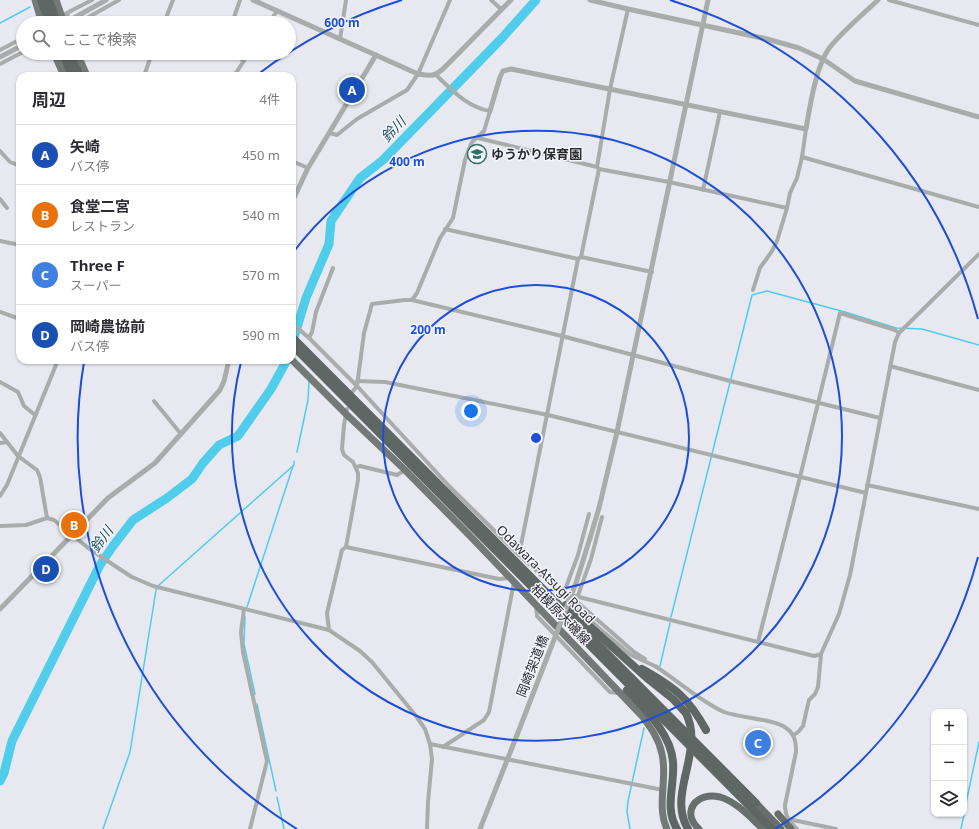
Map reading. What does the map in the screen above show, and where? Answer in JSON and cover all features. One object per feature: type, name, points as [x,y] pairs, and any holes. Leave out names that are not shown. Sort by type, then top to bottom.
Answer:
[{"type":"highway","points":[[42,0],[48,16]]},
{"type":"highway","points":[[48,0],[61,16]]},
{"type":"highway","points":[[65,60],[70,72]]},
{"type":"highway","points":[[72,60],[78,72]]},
{"type":"highway","name":"Odawara-Atsugi Road","points":[[296,341],[319,368],[573,630],[772,829]]},
{"type":"highway","name":"Odawara-Atsugi Road","points":[[296,349],[319,368],[517,558],[781,829]]},
{"type":"highway","points":[[517,558],[629,662],[677,702],[686,713],[690,721],[692,738],[681,804],[682,818],[688,829]]},
{"type":"highway","points":[[573,630],[653,719],[667,741],[673,763],[670,806],[672,817],[677,829]]},
{"type":"highway","points":[[629,662],[665,682],[677,691],[689,703],[706,730]]},
{"type":"highway","points":[[699,829],[692,820],[693,806],[703,797],[708,796],[722,798],[733,803],[763,829]]},
{"type":"highway","points":[[778,814],[791,829]]},
{"type":"main road","points":[[35,0],[40,16]]},
{"type":"main road","points":[[56,0],[62,16]]},
{"type":"main road","points":[[57,60],[62,72]]},
{"type":"main road","points":[[80,60],[85,72]]},
{"type":"main road","name":"相模原大磯線","points":[[296,364],[405,470],[642,716],[655,734],[662,754],[663,811],[667,829]]},
{"type":"street","points":[[68,16],[92,0]]},
{"type":"street","points":[[79,16],[106,0]]},
{"type":"street","points":[[90,16],[119,0]]},
{"type":"street","points":[[167,16],[173,0]]},
{"type":"street","points":[[234,16],[240,0]]},
{"type":"street","points":[[253,0],[288,16]]},
{"type":"street","points":[[340,40],[346,0]]},
{"type":"street","points":[[330,132],[337,135],[356,119],[406,90],[418,74],[450,0]]},
{"type":"street","points":[[491,0],[501,9]]},
{"type":"street","points":[[436,76],[510,0]]},
{"type":"street","points":[[590,0],[628,10],[768,39],[799,48],[823,59],[855,81],[979,117]]},
{"type":"street","name":"岡崎架道橋","points":[[480,829],[576,583],[599,508],[652,272],[669,182],[708,0]]},
{"type":"street","points":[[753,290],[760,268],[777,241],[790,193],[797,178],[814,88],[823,59],[830,48],[878,0]]},
{"type":"street","points":[[889,0],[979,25]]},
{"type":"street","points":[[517,558],[548,415],[548,405],[562,336],[580,258],[598,168],[610,89],[628,10]]},
{"type":"street","points":[[274,16],[277,11]]},
{"type":"street","points":[[296,20],[418,74],[436,76],[465,102],[476,108],[490,111]]},
{"type":"street","points":[[0,50],[16,42]]},
{"type":"street","points":[[0,57],[16,49]]},
{"type":"street","points":[[296,194],[308,168],[376,55]]},
{"type":"street","points":[[0,64],[16,56]]},
{"type":"street","points":[[145,72],[150,60]]},
{"type":"street","points":[[237,72],[244,62],[242,60]]},
{"type":"street","points":[[412,300],[417,293],[440,238],[453,218],[465,160],[472,142],[484,131],[503,71],[511,69],[806,129]]},
{"type":"street","points":[[703,190],[720,112]]},
{"type":"street","points":[[478,138],[598,168],[787,208]]},
{"type":"street","points":[[0,151],[10,162],[16,164]]},
{"type":"street","points":[[802,157],[979,207]]},
{"type":"street","points":[[296,163],[308,168]]},
{"type":"street","points":[[0,199],[7,208]]},
{"type":"street","points":[[445,229],[652,272]]},
{"type":"street","points":[[0,241],[16,244]]},
{"type":"street","points":[[794,735],[803,726],[809,700],[818,687],[821,654],[838,614],[850,575],[895,342],[899,333],[979,254]]},
{"type":"street","points":[[308,337],[312,332],[316,312],[333,268]]},
{"type":"street","points":[[353,391],[356,386],[364,333],[372,304],[412,300],[634,354],[734,382],[880,418]]},
{"type":"street","points":[[0,312],[16,318]]},
{"type":"street","points":[[758,642],[840,313],[895,330],[899,333]]},
{"type":"street","points":[[296,326],[356,386],[517,558],[563,595],[631,655],[657,667]]},
{"type":"street","points":[[0,496],[7,485],[56,364]]},
{"type":"street","points":[[0,609],[108,498],[155,463],[220,390],[228,364]]},
{"type":"street","points":[[890,366],[979,390]]},
{"type":"street","points":[[357,381],[385,382],[548,415],[866,493]]},
{"type":"street","points":[[0,382],[18,392],[24,406],[35,415]]},
{"type":"street","points":[[154,401],[181,434]]},
{"type":"street","points":[[329,630],[327,612],[342,550],[346,547],[358,480],[357,467],[344,455],[342,449],[346,412]]},
{"type":"street","points":[[0,433],[18,456],[37,470],[40,477],[47,518]]},
{"type":"street","points":[[0,443],[7,442]]},
{"type":"street","points":[[357,467],[360,466],[397,475],[405,470]]},
{"type":"street","points":[[867,485],[979,509]]},
{"type":"street","points":[[563,595],[578,555],[589,514]]},
{"type":"street","points":[[602,517],[591,559],[576,601],[629,647],[712,706],[738,716],[779,724],[786,727],[794,735],[796,752],[785,805],[785,813],[797,829]]},
{"type":"street","points":[[0,526],[26,525],[47,518],[54,520],[87,547],[115,566],[132,577],[153,586],[329,630],[360,651],[372,662],[425,729],[430,744],[432,759],[428,802],[428,829]]},
{"type":"street","points":[[346,547],[512,580],[488,712],[484,720],[443,747]]},
{"type":"street","points":[[563,595],[577,597],[814,656],[821,654]]},
{"type":"street","points":[[244,609],[241,632],[243,652],[267,761],[250,829]]},
{"type":"street","points":[[430,744],[663,790]]},
{"type":"street","points":[[788,818],[836,829]]},
{"type":"waterway","name":"鈴川","points":[[296,331],[306,298],[329,244],[331,221],[360,178],[383,160],[502,38],[536,0]]},
{"type":"waterway","points":[[0,23],[30,7]]},
{"type":"waterway","points":[[671,617],[752,295],[767,291],[845,312],[896,328],[922,329],[979,345]]},
{"type":"waterway","name":"鈴川","points":[[0,781],[4,773],[12,741],[100,565],[133,520],[167,498],[192,479],[203,463],[219,445],[238,436],[271,389],[285,364]]},
{"type":"waterway","points":[[297,452],[308,400],[309,381]]},
{"type":"waterway","points":[[103,829],[130,752],[156,590],[159,585],[294,465],[294,461]]},
{"type":"waterway","points":[[247,607],[293,466]]},
{"type":"waterway","points":[[245,617],[244,644],[255,694]]},
{"type":"waterway","points":[[660,666],[670,623]]},
{"type":"waterway","points":[[257,704],[276,791]]},
{"type":"waterway","points":[[630,829],[627,812],[628,801],[644,728]]},
{"type":"waterway","points":[[967,799],[979,742]]},
{"type":"waterway","points":[[277,797],[284,829]]},
{"type":"waterway","points":[[961,829],[963,817]]},
{"type":"place","name":"矢崎","points":[[352,90]]},
{"type":"place","name":"ゆうかり保育園","points":[[477,154]]},
{"type":"place","name":"食堂二宮","points":[[74,525]]},
{"type":"place","name":"岡崎農協前","points":[[46,569]]},
{"type":"place","name":"Three F","points":[[758,743]]}]
